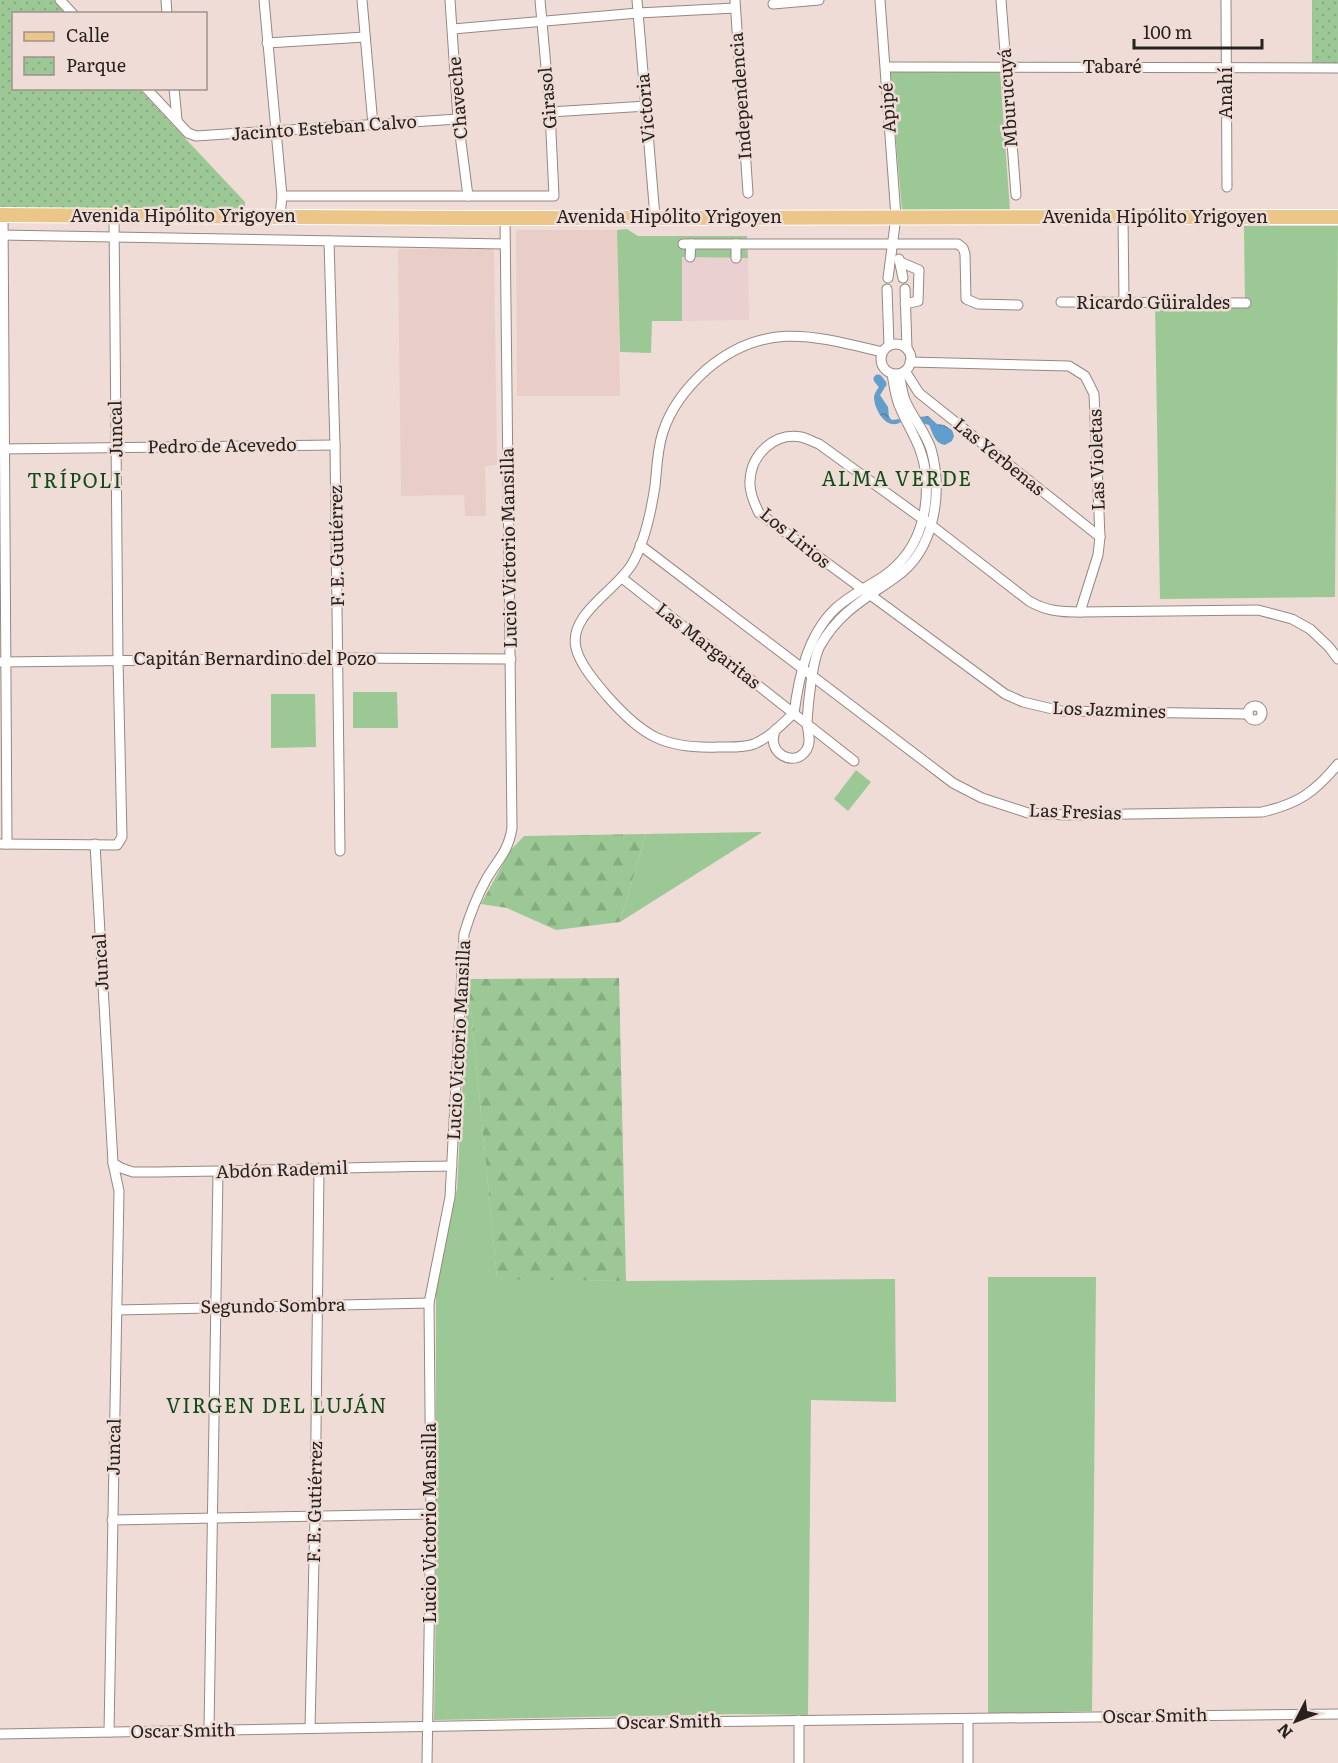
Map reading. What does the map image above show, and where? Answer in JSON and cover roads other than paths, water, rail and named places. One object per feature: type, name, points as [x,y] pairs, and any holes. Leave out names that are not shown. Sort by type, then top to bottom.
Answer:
[{"type":"main road","name":"Avenida Hipólito Yrigoyen","points":[[2,215],[505,218],[1338,217]]},
{"type":"street","points":[[60,0],[71,12]]},
{"type":"street","points":[[264,0],[282,196],[280,216]]},
{"type":"street","points":[[362,0],[373,125]]},
{"type":"street","name":"Chaveche","points":[[450,0],[458,119],[468,196]]},
{"type":"street","name":"Girasol","points":[[540,0],[550,112],[554,196]]},
{"type":"street","name":"Victoria","points":[[637,0],[654,217]]},
{"type":"street","points":[[772,4],[819,0]]},
{"type":"street","name":"Apipé","points":[[880,0],[896,217],[888,278]]},
{"type":"street","name":"Mburucuyá","points":[[1001,0],[1016,195]]},
{"type":"street","name":"Anahí","points":[[1226,0],[1227,187]]},
{"type":"street","points":[[453,29],[735,4]]},
{"type":"street","name":"Independencia","points":[[735,4],[748,193]]},
{"type":"street","points":[[267,43],[365,37]]},
{"type":"street","name":"Tabaré","points":[[886,67],[1338,68]]},
{"type":"street","points":[[148,90],[177,120]]},
{"type":"street","points":[[174,90],[177,120]]},
{"type":"street","points":[[550,112],[647,106]]},
{"type":"street","name":"Jacinto Esteban Calvo","points":[[177,120],[191,134],[458,119]]},
{"type":"street","name":"Avenida Hipólito Yrigoyen","points":[[282,196],[554,196]]},
{"type":"street","points":[[2,215],[3,844],[94,844]]},
{"type":"street","name":"Juncal","points":[[109,1732],[119,1191],[113,1163],[94,844],[117,845],[122,837],[114,216]]},
{"type":"street","points":[[1123,217],[1124,302]]},
{"type":"street","name":"Lucio Victorio Mansilla","points":[[427,1763],[431,1514],[429,1303],[450,1197],[464,934],[475,900],[509,846],[512,828],[505,218]]},
{"type":"street","points":[[2,235],[506,244]]},
{"type":"street","name":"F. E. Gutiérrez","points":[[329,241],[335,445],[340,851]]},
{"type":"street","points":[[690,257],[687,244],[958,244],[963,248],[965,254],[965,297],[969,302],[1018,305]]},
{"type":"street","points":[[736,244],[736,258]]},
{"type":"street","points":[[892,244],[900,262],[903,278]]},
{"type":"street","points":[[900,262],[919,270],[918,301],[905,304]]},
{"type":"street","points":[[887,290],[886,349],[882,365],[902,370]]},
{"type":"street","points":[[854,761],[807,728],[796,722],[780,726],[773,738],[780,754],[792,758],[798,757],[807,750],[810,738],[807,728],[812,678],[818,650],[841,617],[865,592],[895,568],[908,553],[918,535],[926,497],[922,454],[917,438],[899,404],[902,370],[907,349],[904,290]]},
{"type":"street","name":"Ricardo Güiraldes","points":[[1061,302],[1246,303]]},
{"type":"street","points":[[902,370],[906,403],[930,448],[935,471],[934,509],[931,525],[924,544],[900,574],[834,610],[820,627],[809,648],[802,670],[794,713],[754,744],[741,747],[683,746],[668,743],[650,735],[628,719],[585,666],[576,648],[576,632],[584,616],[622,578],[632,564],[650,511],[663,432],[679,398],[700,375],[724,355],[764,339],[788,336],[820,338],[886,349],[897,344],[907,349]]},
{"type":"street","name":"Las Violetas","points":[[902,370],[1069,366],[1085,376],[1094,394],[1100,537],[1098,555],[1080,612]]},
{"type":"street","name":"Las Yerbenas","points":[[902,370],[918,393],[1100,537]]},
{"type":"street","name":"Los Lirios","points":[[865,592],[759,513],[752,498],[750,481],[755,460],[766,446],[782,438],[800,437],[819,444],[922,519]]},
{"type":"street","name":"Pedro de Acevedo","points":[[2,449],[335,445]]},
{"type":"street","points":[[922,519],[1042,609],[1054,612],[1258,610],[1292,619],[1310,629],[1329,646],[1338,659]]},
{"type":"street","points":[[640,545],[802,670]]},
{"type":"street","name":"Las Margaritas","points":[[622,578],[794,713]]},
{"type":"street","name":"Los Jazmines","points":[[865,592],[1005,694],[1023,702],[1061,711],[1248,714]]},
{"type":"street","name":"Capitán Bernardino del Pozo","points":[[3,662],[338,658],[510,659]]},
{"type":"street","name":"Las Fresias","points":[[802,670],[953,783],[982,798],[1028,813],[1066,815],[1262,812],[1285,807],[1300,800],[1323,783],[1338,764]]},
{"type":"street","points":[[794,713],[807,728]]},
{"type":"street","name":"Abdón Rademil","points":[[113,1163],[133,1172],[452,1166]]},
{"type":"street","name":"F. E. Gutiérrez","points":[[310,1728],[319,1168]]},
{"type":"street","points":[[208,1730],[218,1172]]},
{"type":"street","name":"Segundo Sombra","points":[[117,1310],[429,1303]]},
{"type":"street","points":[[112,1521],[431,1514]]},
{"type":"street","name":"Oscar Smith","points":[[0,1734],[799,1720],[1338,1714]]},
{"type":"street","points":[[968,1719],[968,1763]]},
{"type":"street","points":[[799,1720],[799,1763]]},
{"type":"water","points":[[884,384],[880,395],[888,407],[889,417],[892,420],[899,419],[901,422],[896,424],[887,422],[879,414],[875,403],[875,393],[880,385]]},
{"type":"water","points":[[928,416],[937,424],[952,430],[954,436],[952,441],[945,445],[936,440],[929,425],[922,423],[919,417]]},
{"type":"waterway","points":[[878,379],[882,384]]},
{"type":"district","name":"ALMA VERDE","points":[[897,479]]},
{"type":"district","name":"TRÍPOLI","points":[[75,481]]},
{"type":"district","name":"VIRGEN DEL LUJÁN","points":[[277,1406]]}]
